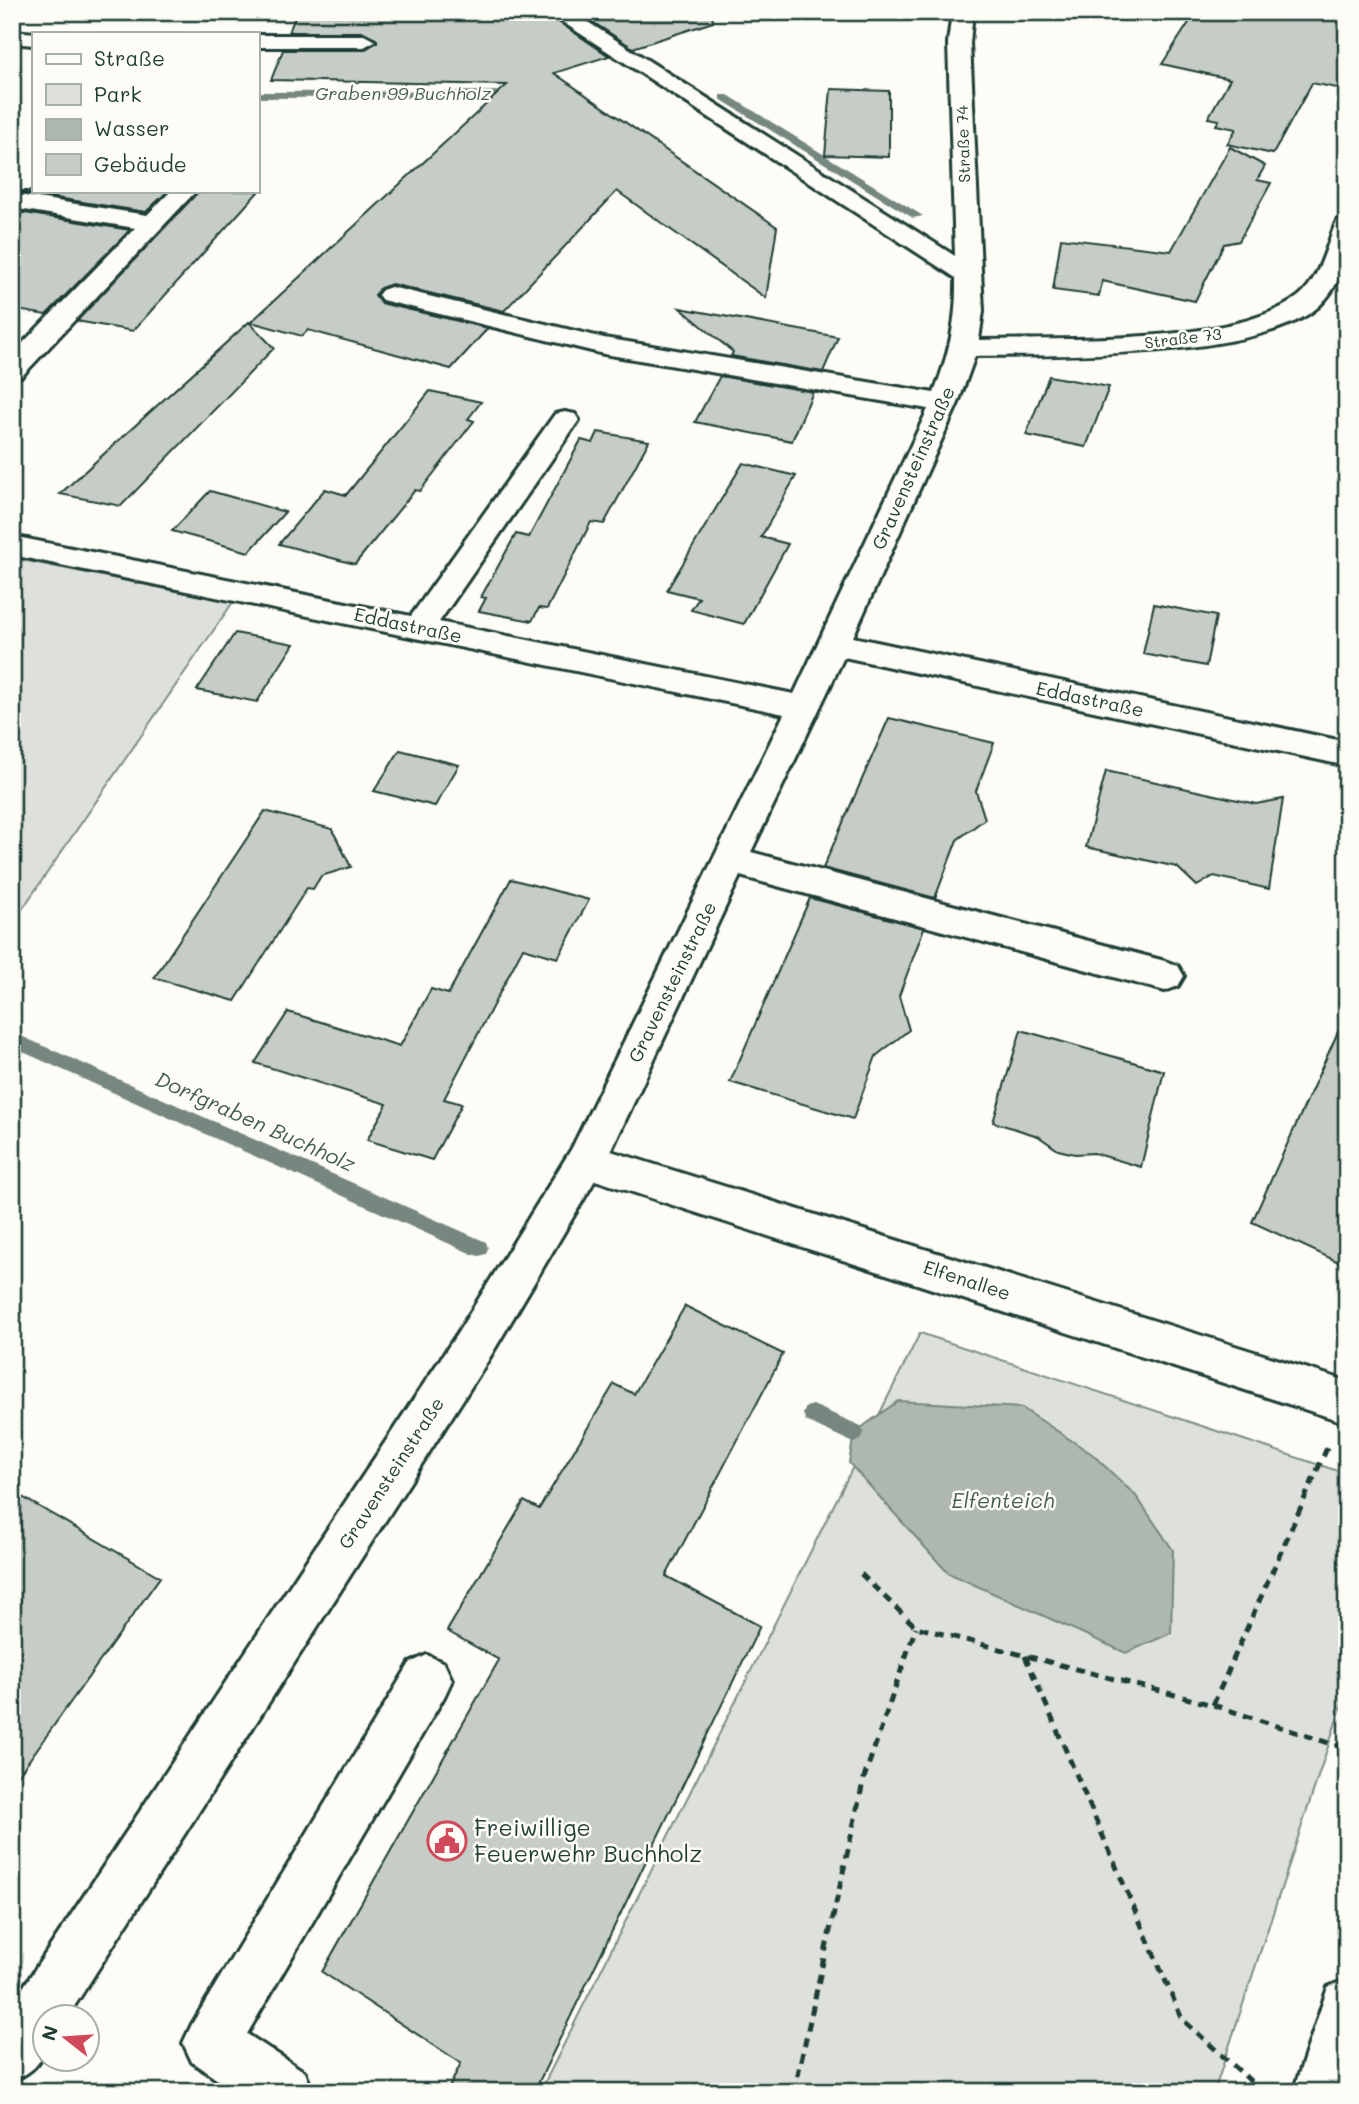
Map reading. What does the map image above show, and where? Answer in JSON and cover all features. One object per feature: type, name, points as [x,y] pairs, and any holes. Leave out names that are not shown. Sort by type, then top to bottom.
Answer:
[{"type":"street","points":[[557,12],[968,275]]},
{"type":"street","name":"Straße 74","points":[[963,12],[959,43],[968,275]]},
{"type":"street","points":[[12,37],[32,39]]},
{"type":"street","points":[[259,41],[364,41]]},
{"type":"street","points":[[12,370],[183,192]]},
{"type":"street","points":[[12,201],[153,223]]},
{"type":"street","name":"Straße 73","points":[[964,348],[1154,343],[1237,330],[1283,317],[1308,301],[1328,275],[1347,225]]},
{"type":"street","name":"Gravensteinstraße","points":[[12,2053],[472,1348],[586,1160],[834,644],[944,402],[964,348],[970,311],[968,275]]},
{"type":"street","points":[[391,295],[604,346],[944,402]]},
{"type":"street","points":[[420,627],[565,420]]},
{"type":"street","name":"Eddastraße","points":[[12,545],[803,707]]},
{"type":"street","name":"Eddastraße","points":[[834,644],[1347,754]]},
{"type":"street","points":[[731,860],[1165,976]]},
{"type":"street","name":"Elfenallee","points":[[586,1160],[1347,1402]]},
{"type":"street","points":[[285,2092],[211,2043],[427,1680]]},
{"type":"street","points":[[1321,2092],[1347,2006]]},
{"type":"path","points":[[1213,1704],[1327,1447]]},
{"type":"path","points":[[861,1574],[916,1627],[1213,1704],[1347,1749]]},
{"type":"path","points":[[794,2092],[864,1778],[916,1627]]},
{"type":"path","points":[[1025,1656],[1182,2019],[1256,2086]]},
{"type":"green space","points":[[12,558],[233,602],[12,924]]},
{"type":"green space","points":[[920,1333],[1347,1474],[1347,1689],[1214,2092],[540,2092]]},
{"type":"water","name":"Elfenteich","points":[[898,1401],[1022,1408],[1092,1454],[1136,1496],[1173,1550],[1171,1633],[1126,1653],[948,1573],[849,1463],[854,1433]]},
{"type":"building","points":[[297,12],[544,12],[609,56],[554,73],[777,227],[766,298],[617,191],[504,311],[392,284],[380,288],[375,295],[381,303],[488,328],[451,369],[308,330],[302,336],[251,322],[507,85],[271,80],[283,50],[364,50],[377,42],[364,32],[289,32]]},
{"type":"building","points":[[577,12],[712,12],[713,22],[633,48]]},
{"type":"building","points":[[1196,12],[1347,12],[1347,90],[1312,83],[1273,154],[1227,144],[1236,129],[1216,125],[1219,120],[1208,118],[1230,79],[1162,64]]},
{"type":"building","points":[[831,89],[889,91],[889,157],[825,155]]},
{"type":"building","points":[[1230,147],[1265,166],[1257,180],[1271,183],[1239,241],[1224,244],[1195,301],[1102,281],[1099,296],[1053,290],[1061,238],[1171,251]]},
{"type":"building","points":[[12,191],[167,192],[146,212]]},
{"type":"building","points":[[198,192],[258,192],[133,331],[77,321]]},
{"type":"building","points":[[12,211],[130,230],[46,315],[12,309]]},
{"type":"building","points":[[680,308],[838,337],[823,372],[731,356],[733,352]]},
{"type":"building","points":[[249,322],[274,348],[121,506],[60,494]]},
{"type":"building","points":[[720,376],[813,392],[792,441],[695,422]]},
{"type":"building","points":[[1049,376],[1109,387],[1086,447],[1026,435]]},
{"type":"building","points":[[430,391],[481,402],[468,419],[474,421],[420,491],[415,490],[355,564],[279,544],[325,489],[346,495]]},
{"type":"building","points":[[598,432],[649,441],[604,524],[591,522],[547,609],[539,608],[532,621],[479,611],[486,598],[481,597],[516,534],[529,537],[581,440],[593,443]]},
{"type":"building","points":[[743,463],[796,476],[761,537],[788,544],[744,624],[691,610],[699,598],[667,590]]},
{"type":"building","points":[[210,491],[285,512],[249,552],[172,531]]},
{"type":"building","points":[[1154,604],[1216,616],[1206,666],[1143,654]]},
{"type":"building","points":[[235,633],[294,644],[257,702],[197,690]]},
{"type":"building","points":[[889,718],[994,743],[976,791],[985,819],[957,840],[935,898],[823,868]]},
{"type":"building","points":[[400,750],[459,765],[435,806],[374,791]]},
{"type":"building","points":[[1106,771],[1256,804],[1283,799],[1269,889],[1214,876],[1197,886],[1177,867],[1086,847]]},
{"type":"building","points":[[265,811],[332,829],[351,867],[321,876],[313,889],[307,888],[235,1001],[154,978]]},
{"type":"building","points":[[511,879],[589,900],[558,958],[523,948],[444,1099],[462,1104],[432,1160],[367,1140],[387,1104],[255,1063],[288,1012],[400,1046],[431,989],[448,994]]},
{"type":"building","points":[[810,898],[924,928],[899,996],[909,1030],[876,1056],[853,1119],[730,1082]]},
{"type":"building","points":[[1347,1012],[1347,1266],[1252,1222]]},
{"type":"building","points":[[1021,1030],[1164,1071],[1141,1167],[1094,1153],[1075,1154],[1058,1150],[1038,1136],[993,1122]]},
{"type":"building","points":[[685,1306],[783,1354],[666,1576],[760,1626],[534,2092],[447,2092],[461,2063],[322,1972],[499,1660],[447,1631],[524,1501],[539,1509],[614,1384],[634,1394]]},
{"type":"building","points":[[12,1491],[160,1577],[12,1784]]},
{"type":"waterway","name":"Graben 99 Buchholz","points":[[259,95],[521,94]]},
{"type":"waterway","name":"Graben 99 Buchholz","points":[[724,97],[917,216]]},
{"type":"waterway","name":"Graben 99 Buchholz","points":[[12,104],[17,105]]},
{"type":"waterway","name":"Dorfgraben Buchholz","points":[[12,1039],[479,1248]]},
{"type":"waterway","name":"Dorfgraben Buchholz","points":[[813,1414],[854,1433]]},
{"type":"place","name":"Freiwillige Feuerwehr Buchholz","points":[[447,1841]]}]
